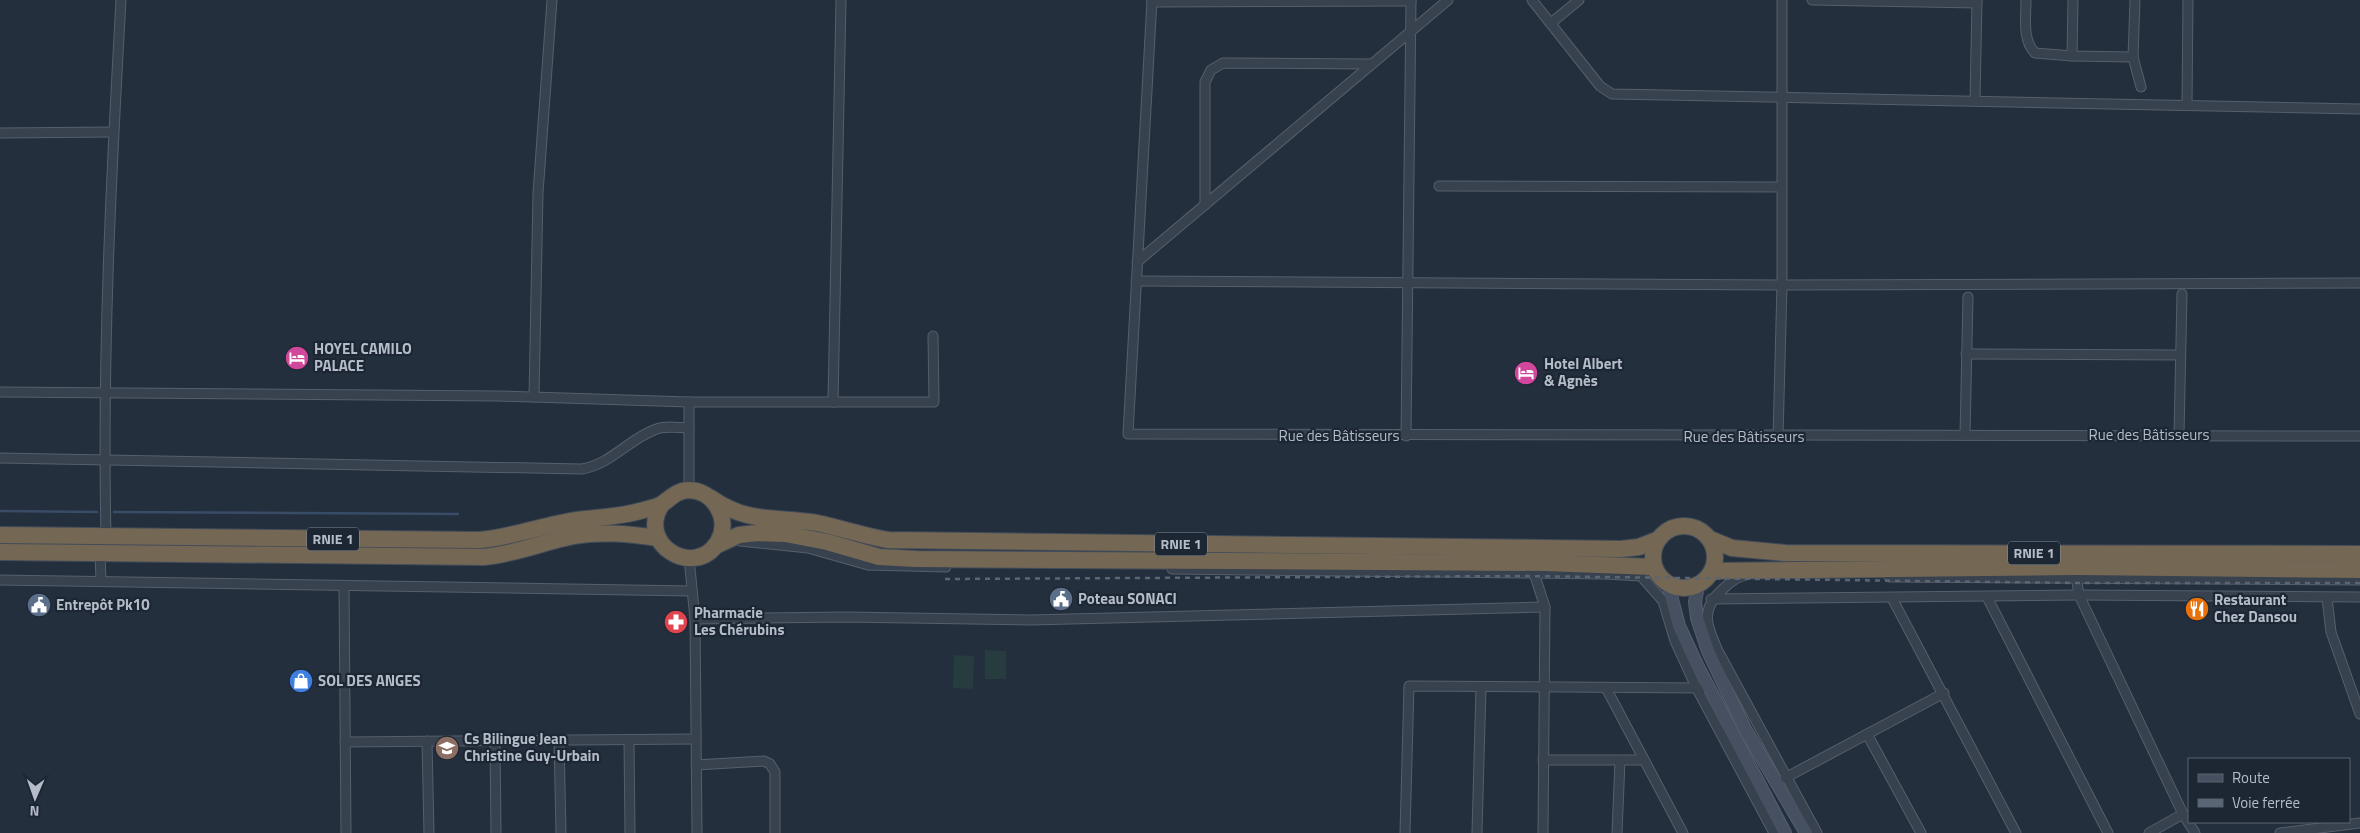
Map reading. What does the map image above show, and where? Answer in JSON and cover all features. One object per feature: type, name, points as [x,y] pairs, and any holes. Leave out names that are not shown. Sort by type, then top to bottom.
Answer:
[{"type":"highway","name":"RNIE 1","points":[[0,535],[480,540],[502,538],[577,520],[638,512],[662,504],[674,494],[689,490],[700,492],[727,509],[741,515],[816,523],[888,540],[1622,549],[1657,540],[1667,531],[1680,526],[1700,530],[1710,539],[1732,548],[1785,553],[2360,554]]},
{"type":"highway","points":[[711,498],[718,506],[723,521],[721,543]]},
{"type":"highway","points":[[662,504],[655,520],[658,538],[670,552],[689,558]]},
{"type":"highway","name":"RNIE 1","points":[[0,552],[476,557],[506,555],[551,542],[599,533],[658,538]]},
{"type":"highway","name":"RNIE 1","points":[[689,558],[703,555],[721,543],[739,535],[758,533],[786,534],[827,542],[879,557],[916,559],[1535,563],[1654,567]]},
{"type":"highway","points":[[1657,540],[1652,553],[1654,567],[1660,578],[1668,584],[1685,589],[1698,585],[1708,579],[1716,558],[1710,539]]},
{"type":"highway","name":"RNIE 1","points":[[1712,571],[2077,573],[2360,570]]},
{"type":"street","points":[[106,536],[104,393],[113,132],[121,0]]},
{"type":"street","points":[[534,397],[538,193],[552,0]]},
{"type":"street","points":[[833,402],[841,0]]},
{"type":"street","points":[[1137,262],[1448,0]]},
{"type":"street","points":[[1532,0],[1600,86],[1612,94],[2187,104],[2360,109]]},
{"type":"street","points":[[1551,23],[1579,0]]},
{"type":"street","points":[[1778,437],[1782,285],[1782,0]]},
{"type":"street","points":[[1812,0],[1977,1],[1975,100]]},
{"type":"street","points":[[2026,0],[2026,36],[2031,49],[2039,55],[2134,57]]},
{"type":"street","points":[[2072,56],[2073,0]]},
{"type":"street","points":[[2135,0],[2134,57],[2140,87]]},
{"type":"street","points":[[2187,104],[2188,0]]},
{"type":"street","points":[[1406,436],[1408,282],[1411,33],[1411,1],[1152,1],[1136,281],[1408,282],[1782,285],[2360,283]]},
{"type":"street","points":[[1205,205],[1205,82],[1211,70],[1223,63],[1371,64]]},
{"type":"street","points":[[0,134],[113,132]]},
{"type":"street","points":[[1439,186],[1781,187]]},
{"type":"street","name":"Rue des Bâtisseurs","points":[[1136,281],[1128,434],[1778,437],[2179,434],[2360,436]]},
{"type":"street","points":[[2179,434],[2182,294]]},
{"type":"street","points":[[1966,435],[1968,297]]},
{"type":"street","points":[[0,392],[534,397],[689,402],[934,402],[933,336]]},
{"type":"street","points":[[1966,354],[2180,355]]},
{"type":"street","points":[[689,402],[689,490]]},
{"type":"street","points":[[0,458],[582,469],[594,467],[616,456],[653,430],[666,427],[689,428]]},
{"type":"street","points":[[721,543],[808,548],[854,562],[898,567],[1638,575],[1647,580],[1663,601],[1675,641],[1785,833]]},
{"type":"street","points":[[100,553],[101,581]]},
{"type":"street","points":[[689,558],[695,619],[697,833]]},
{"type":"street","points":[[1534,573],[1545,607],[1542,833]]},
{"type":"street","points":[[2077,573],[2079,595],[2188,821]]},
{"type":"street","points":[[1817,833],[1785,778],[1718,652],[1707,626],[1707,612],[1711,599],[1736,579],[1754,574],[2077,573],[2360,580]]},
{"type":"street","points":[[0,580],[692,590]]},
{"type":"street","points":[[1668,584],[1679,626],[1702,688],[1774,833]]},
{"type":"street","points":[[1698,585],[1697,618],[1708,651],[1745,729],[1806,833]]},
{"type":"street","points":[[344,586],[346,833]]},
{"type":"street","points":[[1711,599],[2079,595],[2360,597]]},
{"type":"street","points":[[1987,597],[2108,833]]},
{"type":"street","points":[[1892,598],[1944,693],[2016,833]]},
{"type":"street","points":[[2327,598],[2331,632],[2360,714]]},
{"type":"street","points":[[695,619],[846,616],[1030,620],[1545,607]]},
{"type":"street","points":[[1405,833],[1409,686],[1702,688]]},
{"type":"street","points":[[1477,833],[1481,687]]},
{"type":"street","points":[[1606,688],[1682,833]]},
{"type":"street","points":[[1785,778],[1944,693]]},
{"type":"street","points":[[1867,734],[1921,833]]},
{"type":"street","points":[[345,742],[695,739]]},
{"type":"street","points":[[559,740],[561,833]]},
{"type":"street","points":[[630,740],[630,833]]},
{"type":"street","points":[[427,741],[429,833]]},
{"type":"street","points":[[494,741],[496,833]]},
{"type":"street","points":[[1543,760],[1643,760]]},
{"type":"street","points":[[696,764],[764,761],[770,764],[775,772],[774,833]]},
{"type":"street","points":[[1617,833],[1620,761]]},
{"type":"street","points":[[2149,833],[2184,814]]},
{"type":"street","points":[[2284,833],[2360,822]]},
{"type":"green space","points":[[985,650],[1006,651],[1006,679],[985,679]]},
{"type":"green space","points":[[954,655],[974,656],[973,689],[953,688]]},
{"type":"waterway","points":[[0,511],[97,512]]},
{"type":"waterway","points":[[114,512],[458,514]]},
{"type":"railway","points":[[945,579],[1525,576],[2076,583],[2360,583]]},
{"type":"place","name":"HOYEL CAMILO PALACE","points":[[297,358]]},
{"type":"place","name":"Hotel Albert & Agnès","points":[[1526,373]]},
{"type":"place","name":"Poteau SONACI","points":[[1061,599]]},
{"type":"place","name":"Entrepôt Pk10","points":[[39,605]]},
{"type":"place","name":"Restaurant Chez Dansou","points":[[2197,609]]},
{"type":"place","name":"Pharmacie Les Chérubins","points":[[676,622]]},
{"type":"place","name":"SOL DES ANGES","points":[[301,681]]},
{"type":"place","name":"Cs Bilingue Jean Christine Guy-Urbain","points":[[447,748]]}]
